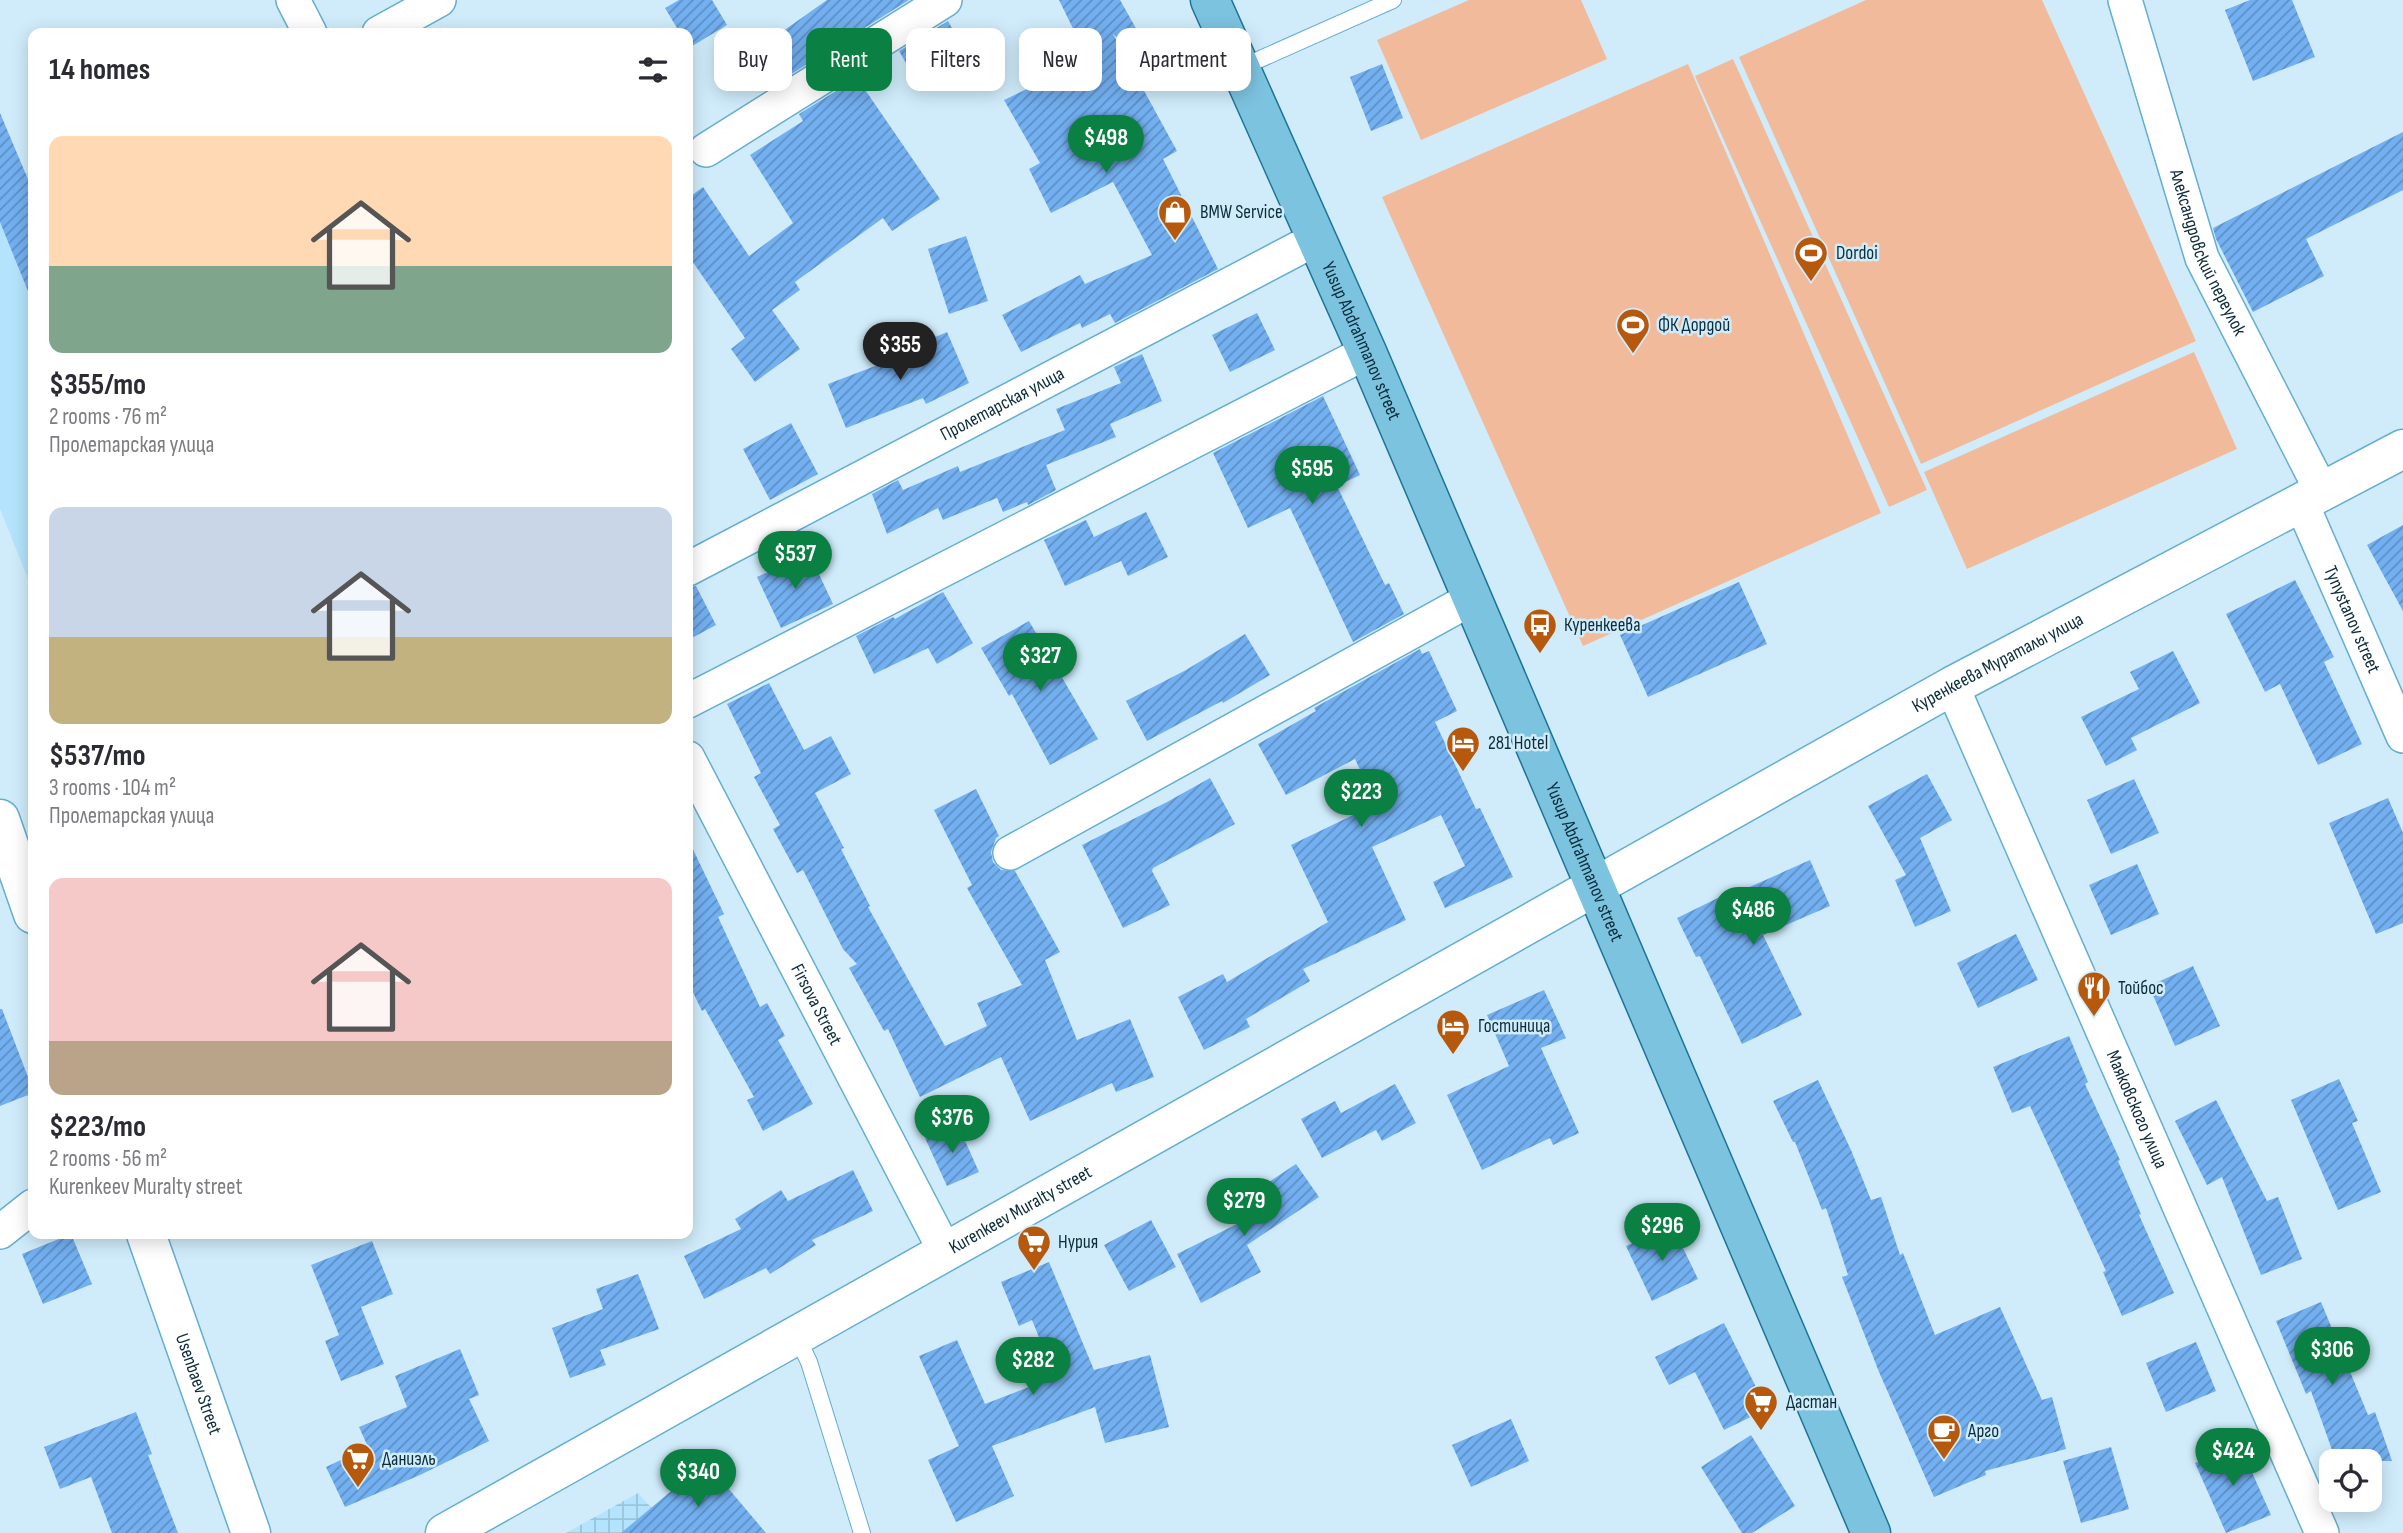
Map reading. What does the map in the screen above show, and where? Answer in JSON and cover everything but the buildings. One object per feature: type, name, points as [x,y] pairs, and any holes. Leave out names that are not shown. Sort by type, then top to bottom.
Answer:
[{"type":"main road","name":"Yusup Abdrahmanov street","points":[[1210,0],[1223,28]]},
{"type":"main road","name":"Yusup Abdrahmanov street","points":[[1251,91],[1367,352],[1871,1533]]},
{"type":"street","points":[[293,0],[307,28]]},
{"type":"street","points":[[388,28],[439,0]]},
{"type":"street","points":[[706,150],[945,0]]},
{"type":"street","name":"Александровский переулок","points":[[2125,0],[2202,258],[2311,496]]},
{"type":"street","name":"Пролетарская улица","points":[[693,566],[1316,239]]},
{"type":"street","points":[[693,698],[1367,352]]},
{"type":"street","name":"Куренкеева Мураталы улица","points":[[1596,887],[1952,686],[2403,449]]},
{"type":"street","name":"Tynystanov street","points":[[2311,496],[2403,736]]},
{"type":"street","points":[[1010,853],[1471,599]]},
{"type":"street","name":"Маяковского улица","points":[[1952,686],[2322,1533]]},
{"type":"street","name":"Firsova Street","points":[[693,768],[945,1251]]},
{"type":"street","points":[[0,820],[28,900]]},
{"type":"street","name":"Kurenkeev Muralty street","points":[[444,1533],[1596,887]]},
{"type":"street","points":[[0,1232],[28,1210]]},
{"type":"street","name":"Usenbaev Street","points":[[148,1239],[251,1533]]},
{"type":"lane","points":[[1251,64],[1393,0]]},
{"type":"lane","points":[[796,1335],[809,1362],[862,1533]]},
{"type":"shaded area","points":[[1469,0],[1581,0],[1607,59],[1421,140],[1377,40]]},
{"type":"shaded area","points":[[1866,0],[2042,0],[2196,341],[1921,464],[1739,57]]},
{"type":"shaded area","name":"Dordoi","points":[[1733,59],[1927,490],[1889,507],[1695,76]]},
{"type":"shaded area","name":"ФК Дордой","points":[[1688,64],[1881,513],[1583,646],[1382,197]]},
{"type":"shaded area","points":[[28,172],[28,579],[0,509],[0,185]]},
{"type":"shaded area","points":[[2194,352],[2237,449],[1967,569],[1924,472]]},
{"type":"shaded area","points":[[638,1493],[674,1533],[566,1533]]},
{"type":"place","name":"BMW Service","points":[[1175,242]]},
{"type":"place","name":"Dordoi","points":[[1811,283]]},
{"type":"place","name":"ФК Дордой","points":[[1633,355]]},
{"type":"place","name":"Куренкеева","points":[[1540,655]]},
{"type":"place","name":"281 Hotel","points":[[1463,773]]},
{"type":"place","name":"Тойбос","points":[[2094,1018]]},
{"type":"place","name":"Гостиница","points":[[1453,1056]]},
{"type":"place","name":"Нурия","points":[[1034,1272]]},
{"type":"place","name":"Дастан","points":[[1761,1432]]},
{"type":"place","name":"Арго","points":[[1944,1461]]},
{"type":"place","name":"Даниэль","points":[[358,1489]]}]
